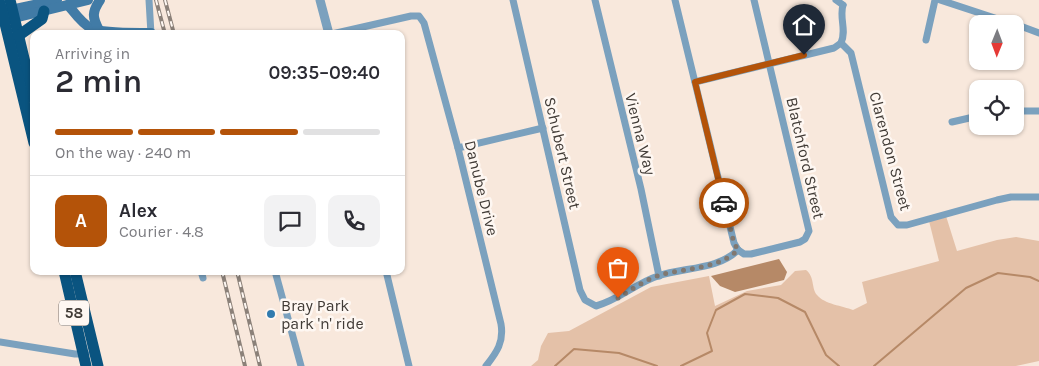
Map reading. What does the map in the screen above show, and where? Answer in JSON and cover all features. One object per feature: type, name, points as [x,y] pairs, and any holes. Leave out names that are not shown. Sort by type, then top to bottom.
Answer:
[{"type":"highway","points":[[9,37],[42,19],[44,11]]},
{"type":"highway","points":[[5,12],[30,126]]},
{"type":"highway","points":[[9,37],[30,90]]},
{"type":"highway","name":"58","points":[[65,275],[88,358],[98,366]]},
{"type":"highway","name":"58","points":[[76,275],[88,358]]},
{"type":"main road","points":[[5,12],[57,0]]},
{"type":"main road","points":[[5,12],[44,11],[88,0]]},
{"type":"main road","points":[[68,5],[84,23],[93,30],[99,30],[93,16],[94,8],[100,0]]},
{"type":"street","points":[[149,0],[151,30]]},
{"type":"street","points":[[320,0],[329,30]]},
{"type":"street","name":"Schubert Street","points":[[513,0],[580,290],[585,300],[596,306],[618,298],[659,276]]},
{"type":"street","name":"Vienna Way","points":[[595,0],[659,276]]},
{"type":"street","points":[[659,276],[725,260],[738,250],[734,243],[675,0]]},
{"type":"street","name":"Blatchford Street","points":[[738,250],[744,254],[751,254],[800,242],[808,235],[809,227],[754,0]]},
{"type":"street","points":[[695,82],[834,48],[841,43],[844,31],[841,11],[846,3],[836,0]]},
{"type":"street","points":[[926,40],[935,0]]},
{"type":"street","points":[[940,0],[986,15]]},
{"type":"street","name":"Danube Drive","points":[[348,30],[411,16],[419,16],[424,23],[458,148],[502,334],[501,344],[486,366]]},
{"type":"street","points":[[1024,28],[1039,33]]},
{"type":"street","name":"Clarendon Street","points":[[841,43],[851,52],[891,216],[898,225],[907,225],[1011,197],[1039,197]]},
{"type":"street","points":[[1024,112],[1039,111]]},
{"type":"street","points":[[952,122],[969,118]]},
{"type":"street","points":[[458,148],[543,128]]},
{"type":"street","points":[[276,275],[301,366]]},
{"type":"street","points":[[387,275],[409,366]]},
{"type":"street","points":[[0,342],[88,358]]},
{"type":"shaded area","points":[[946,216],[957,251],[1016,237],[1039,241],[1039,361],[1016,366],[531,366],[538,360],[541,346],[548,333],[569,331],[651,287],[709,276],[715,306],[747,291],[781,285],[795,271],[806,270],[811,276],[815,292],[820,298],[829,303],[853,310],[867,303],[862,282],[939,261],[929,221]]},
{"type":"shaded area","points":[[779,259],[787,272],[784,280],[735,292],[720,286],[711,276]]},
{"type":"waterway","points":[[874,366],[966,288],[998,273],[1030,277],[1039,281]]},
{"type":"waterway","points":[[681,366],[712,351],[707,333],[716,310],[745,294],[778,298],[805,312],[826,355],[839,366]]},
{"type":"waterway","points":[[555,366],[574,349],[619,353],[657,366]]},
{"type":"railway","points":[[156,0],[164,30]]},
{"type":"railway","points":[[165,0],[173,30]]},
{"type":"railway","points":[[223,275],[245,366]]},
{"type":"railway","points":[[238,275],[260,366]]},
{"type":"way so far","points":[[618,298],[659,276],[725,260],[735,253],[738,250],[734,243],[724,203]]},
{"type":"place","name":"Bray Park park 'n' ride","points":[[271,314]]},
{"type":"route","points":[[724,203],[695,82],[804,55]]}]
